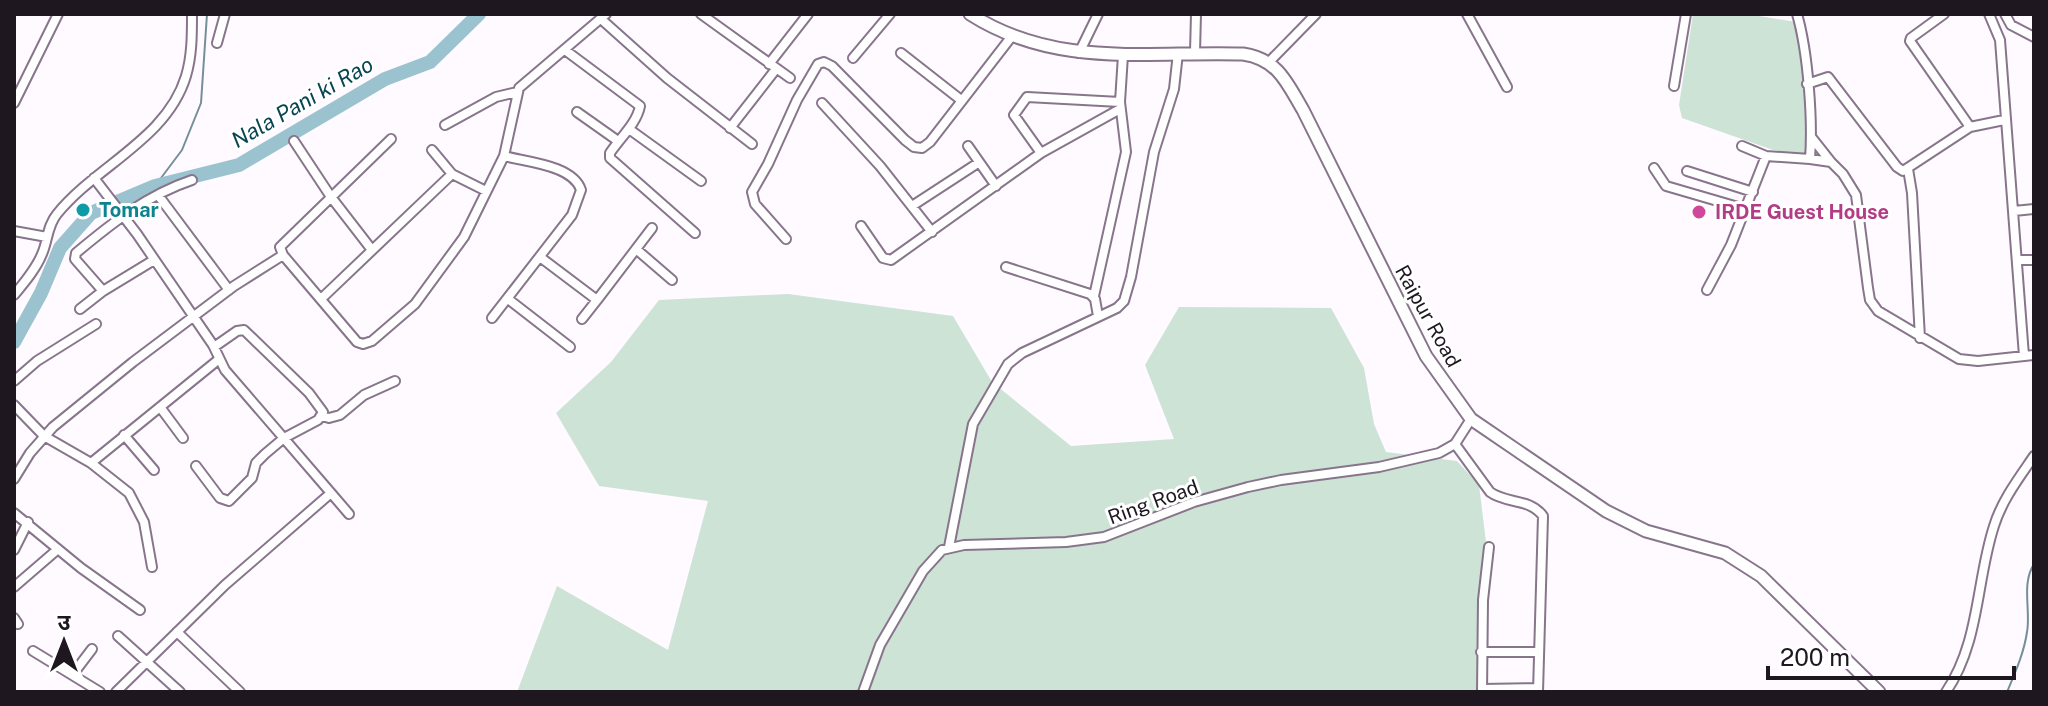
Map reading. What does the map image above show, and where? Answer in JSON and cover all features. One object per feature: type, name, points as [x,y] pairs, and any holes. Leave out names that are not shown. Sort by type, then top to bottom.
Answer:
[{"type":"main road","points":[[971,14],[1012,36],[1079,53],[1195,52],[1255,56],[1269,62]]},
{"type":"main road","name":"Raipur Road","points":[[1269,62],[1283,76],[1303,110],[1426,356],[1471,419],[1606,511],[1646,531],[1725,553],[1744,564],[1761,576],[1879,692]]},
{"type":"street","points":[[14,103],[58,14]]},
{"type":"street","points":[[14,295],[40,258],[57,215],[94,178],[162,121],[176,101],[189,66],[192,14]]},
{"type":"street","points":[[217,43],[225,14]]},
{"type":"street","points":[[701,14],[713,17],[790,78]]},
{"type":"street","points":[[730,128],[808,14]]},
{"type":"street","points":[[853,58],[890,14]]},
{"type":"street","points":[[1079,53],[1098,14]]},
{"type":"street","points":[[1195,52],[1196,14]]},
{"type":"street","points":[[1269,62],[1316,14]]},
{"type":"street","points":[[1467,14],[1507,87]]},
{"type":"street","points":[[1674,86],[1686,14]]},
{"type":"street","points":[[1785,14],[1797,15],[1805,54],[1812,137],[1810,159]]},
{"type":"street","points":[[1944,14],[1910,41],[1970,127]]},
{"type":"street","points":[[1989,14],[2000,40],[2024,356]]},
{"type":"street","points":[[2005,14],[2011,25],[2034,37]]},
{"type":"street","points":[[445,125],[496,97],[517,92],[604,16],[667,78],[752,144]]},
{"type":"street","points":[[786,239],[755,204],[752,192],[818,64],[827,63],[838,72],[917,149],[930,142],[1012,36]]},
{"type":"street","points":[[565,50],[640,106],[640,112],[610,153],[612,161],[695,233]]},
{"type":"street","points":[[901,53],[961,100]]},
{"type":"street","points":[[863,692],[880,645],[902,606],[923,571],[942,550],[949,547],[973,424],[1008,364],[1022,353],[1121,305],[1127,293],[1154,152],[1174,89],[1178,53]]},
{"type":"street","points":[[1098,316],[1094,296],[1126,159],[1120,105],[1123,55]]},
{"type":"street","points":[[1807,84],[1828,77],[1903,171],[1970,127],[2004,120]]},
{"type":"street","points":[[391,139],[281,245],[283,255],[357,342],[365,344],[404,315],[424,294],[464,237],[504,156],[517,92]]},
{"type":"street","points":[[1041,153],[1015,118],[1015,110],[1024,98],[1035,96],[1120,105]]},
{"type":"street","points":[[822,103],[880,166],[932,232]]},
{"type":"street","points":[[861,226],[887,260],[932,232],[1041,153],[1120,105]]},
{"type":"street","points":[[577,112],[618,141]]},
{"type":"street","points":[[629,129],[701,181]]},
{"type":"street","points":[[1812,137],[1856,195],[1873,306],[1952,356],[1966,360],[2034,355]]},
{"type":"street","points":[[294,141],[331,197],[372,250]]},
{"type":"street","points":[[968,146],[996,186]]},
{"type":"street","points":[[1742,146],[1766,156],[1831,162]]},
{"type":"street","points":[[432,150],[452,174],[486,191]]},
{"type":"street","points":[[492,318],[578,204],[580,185],[562,172],[504,156]]},
{"type":"street","points":[[1707,290],[1753,192],[1766,156]]},
{"type":"street","points":[[912,206],[978,163]]},
{"type":"street","points":[[1654,168],[1666,186],[1745,209]]},
{"type":"street","points":[[1908,169],[1920,338]]},
{"type":"street","points":[[1687,171],[1753,192]]},
{"type":"street","points":[[322,298],[452,174]]},
{"type":"street","points":[[94,178],[214,347],[218,360],[349,514]]},
{"type":"street","points":[[103,291],[75,259],[75,255],[120,212],[192,180]]},
{"type":"street","points":[[158,195],[229,290]]},
{"type":"street","points":[[2014,211],[2034,209]]},
{"type":"street","points":[[582,319],[652,228]]},
{"type":"street","points":[[14,231],[47,237]]},
{"type":"street","points":[[636,249],[672,280]]},
{"type":"street","points":[[14,479],[44,436],[133,362],[229,290],[283,255]]},
{"type":"street","points":[[540,257],[597,300]]},
{"type":"street","points":[[80,309],[154,260]]},
{"type":"street","points":[[2018,260],[2034,260]]},
{"type":"street","points":[[1006,267],[1094,296]]},
{"type":"street","points":[[508,299],[570,347]]},
{"type":"street","points":[[14,381],[37,361],[96,324]]},
{"type":"street","points":[[214,347],[237,331],[244,330],[317,402],[322,416]]},
{"type":"street","points":[[91,463],[218,360]]},
{"type":"street","points":[[196,466],[220,498],[229,501],[252,478],[257,461],[284,438],[322,416],[340,415],[364,395],[395,381]]},
{"type":"street","points":[[14,405],[44,436],[91,463],[121,485],[135,502],[147,532],[152,567]]},
{"type":"street","points":[[160,407],[183,438]]},
{"type":"street","points":[[1471,419],[1455,444],[1490,492],[1496,497],[1534,507],[1545,523],[1538,690],[1482,691],[1481,652],[1489,547]]},
{"type":"street","points":[[124,435],[154,470]]},
{"type":"street","name":"Ring Road","points":[[949,547],[1066,542],[1104,537],[1194,502],[1248,487],[1390,465],[1439,453],[1455,444]]},
{"type":"street","points":[[1946,692],[1972,635],[1994,523],[2034,456]]},
{"type":"street","points":[[116,692],[225,585],[331,493]]},
{"type":"street","points":[[14,513],[140,610]]},
{"type":"street","points":[[14,550],[28,522]]},
{"type":"street","points":[[14,587],[58,549]]},
{"type":"street","points":[[177,632],[240,692]]},
{"type":"street","points":[[118,636],[175,690]]},
{"type":"street","points":[[73,674],[92,649]]},
{"type":"street","points":[[33,651],[100,692]]},
{"type":"street","points":[[1481,652],[1538,652]]},
{"type":"green space","points":[[1693,14],[1747,14],[1796,22],[1808,142],[1804,155],[1773,150],[1682,118],[1679,105]]},
{"type":"green space","points":[[788,294],[953,316],[992,382],[1071,446],[1174,439],[1145,365],[1179,307],[1331,308],[1364,368],[1374,424],[1386,452],[1457,461],[1479,485],[1486,542],[1476,692],[517,692],[557,586],[668,650],[708,501],[599,486],[556,413],[611,362],[659,300]]},
{"type":"waterway","points":[[155,186],[182,150],[201,103],[207,14]]},
{"type":"waterway","name":"Nala Pani ki Rao","points":[[14,342],[41,293],[60,248],[91,213],[155,186],[239,165],[385,79],[430,62],[479,14]]},
{"type":"waterway","points":[[2007,692],[2026,640],[2027,589],[2034,564]]},
{"type":"place","name":"Tomar","points":[[83,210]]},
{"type":"place","name":"IRDE Guest House","points":[[1699,212]]}]
